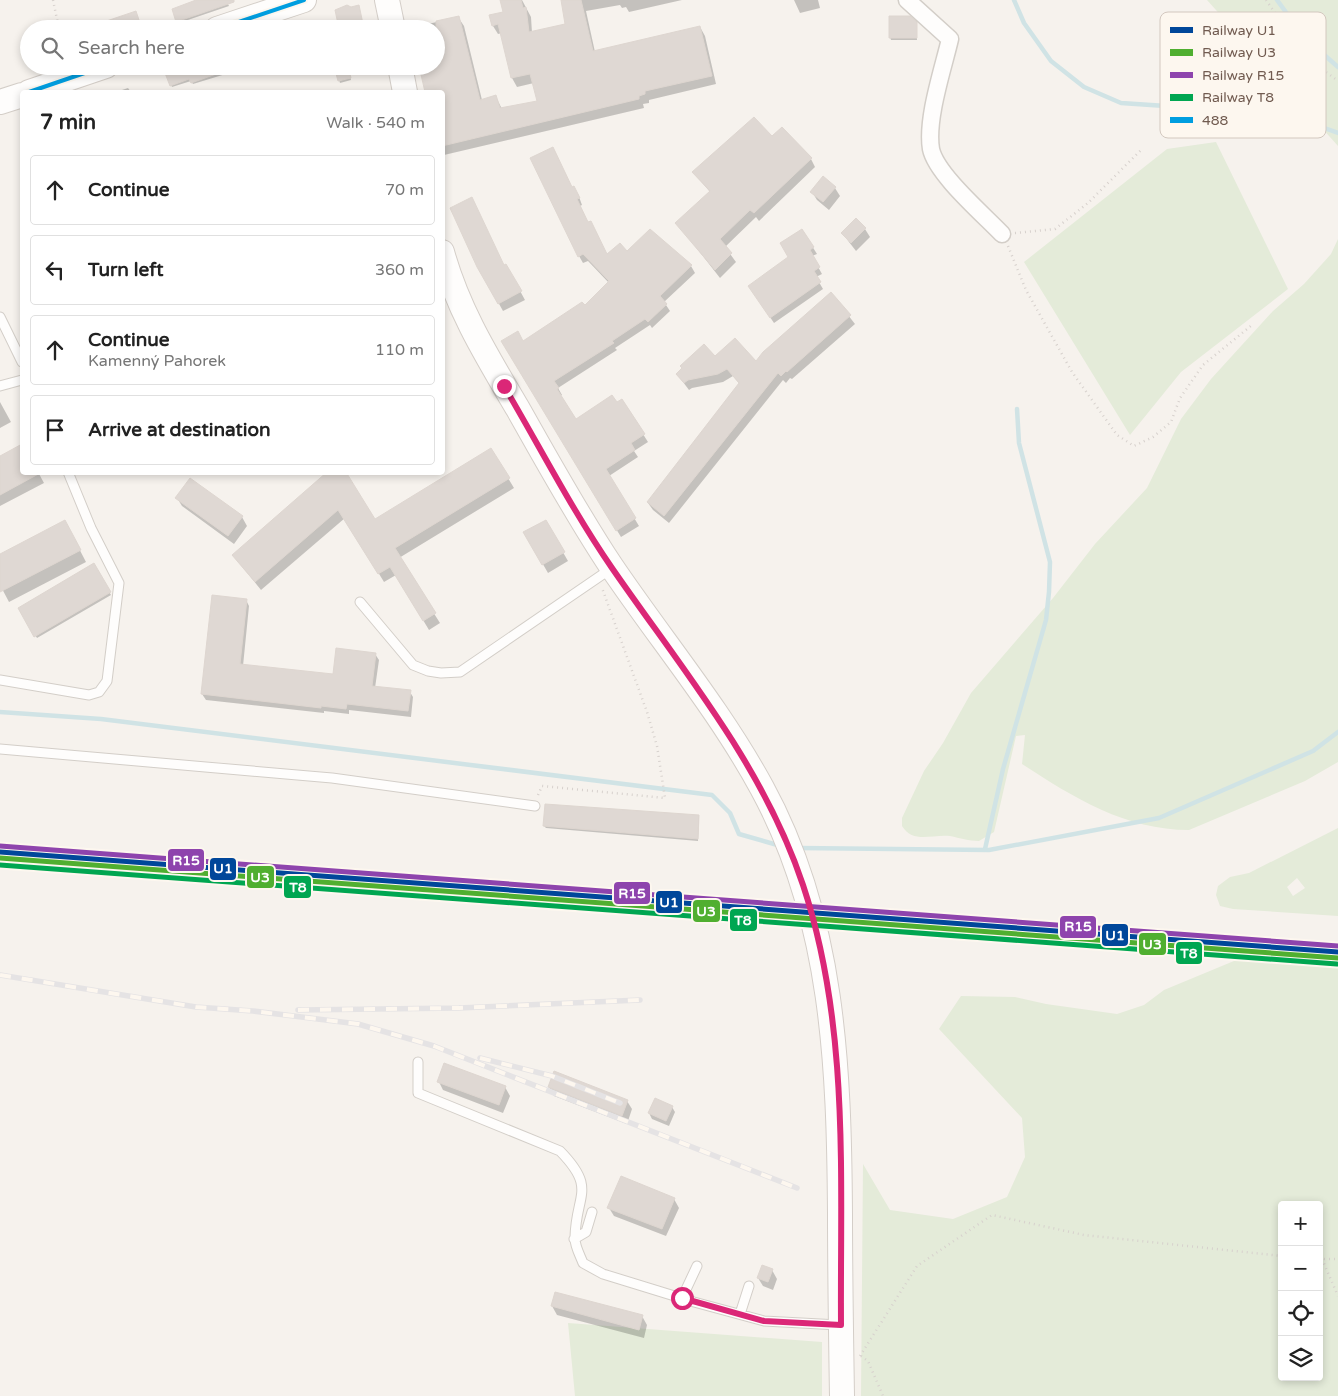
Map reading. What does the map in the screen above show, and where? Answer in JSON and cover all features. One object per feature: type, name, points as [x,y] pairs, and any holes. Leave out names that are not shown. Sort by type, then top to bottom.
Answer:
[{"type":"street","points":[[244,20],[304,0]]},
{"type":"street","points":[[388,0],[391,20]]},
{"type":"street","points":[[907,0],[950,39],[931,126],[932,150],[944,174],[1002,234]]},
{"type":"street","points":[[35,90],[80,75]]},
{"type":"street","points":[[402,75],[405,90]]},
{"type":"street","points":[[0,102],[20,95]]},
{"type":"street","points":[[445,261],[460,305],[569,500],[605,573],[628,589],[721,720],[763,789],[784,834],[806,895],[822,953],[829,990],[838,1083],[841,1325],[851,1357],[842,1396]]},
{"type":"lane","points":[[0,317],[20,358]]},
{"type":"lane","points":[[0,386],[20,381]]},
{"type":"lane","points":[[0,680],[89,695],[99,692],[107,681],[119,583],[90,528],[69,475]]},
{"type":"lane","points":[[360,602],[414,665],[428,671],[441,673],[460,672],[605,573]]},
{"type":"lane","points":[[0,749],[332,778],[535,806]]},
{"type":"lane","points":[[418,1062],[418,1093],[560,1151],[573,1165],[583,1186],[574,1239],[583,1263],[604,1274],[764,1321],[841,1325]]},
{"type":"lane","points":[[574,1239],[586,1232],[592,1212]]},
{"type":"lane","points":[[682,1298],[697,1266]]},
{"type":"lane","points":[[740,1314],[750,1286]]},
{"type":"path","points":[[53,0],[56,20]]},
{"type":"path","points":[[1266,0],[1274,12]]},
{"type":"path","points":[[1326,72],[1338,81]]},
{"type":"path","points":[[1143,148],[1088,203],[1055,229],[1002,234],[1026,290],[1072,372],[1117,435],[1134,446],[1153,437],[1171,422],[1180,398],[1203,365],[1252,325]]},
{"type":"path","points":[[535,806],[542,786],[665,798],[657,746],[605,573]]},
{"type":"path","points":[[883,1396],[868,1360],[851,1357],[917,1266],[992,1215],[1084,1235],[1278,1256]]},
{"type":"path","points":[[1323,1259],[1338,1259]]},
{"type":"path","points":[[1323,1265],[1338,1296]]},
{"type":"green space","points":[[1207,0],[1338,0],[1338,146],[1326,133],[1326,12],[1218,12]]},
{"type":"green space","points":[[1216,142],[1288,289],[1181,372],[1130,435],[1024,262],[1167,149]]},
{"type":"green space","points":[[1338,239],[1338,762],[1305,781],[1189,830],[1166,829],[1122,818],[1101,810],[1061,789],[1022,764],[1025,735],[1016,736],[994,832],[979,841],[950,836],[917,837],[906,832],[902,826],[902,818],[924,771],[943,743],[971,693],[1053,598],[1095,544],[1147,488],[1181,419],[1211,379],[1273,311],[1304,284],[1331,254]]},
{"type":"green space","points":[[1338,828],[1338,916],[1233,909],[1220,906],[1216,895],[1218,886],[1230,877],[1249,873]],"holes":[[[1297,878],[1305,888],[1293,896],[1287,887]]]},
{"type":"green space","points":[[1246,956],[1338,963],[1338,1396],[861,1396],[863,1164],[890,1210],[953,1219],[1007,1197],[1025,1157],[1022,1118],[939,1029],[961,996],[1015,997],[1046,1004],[1117,1014],[1144,1005],[1164,990]]},
{"type":"green space","points":[[568,1323],[822,1342],[822,1396],[575,1396]]},
{"type":"building","points":[[196,0],[234,0],[234,2],[182,20],[175,20],[172,9]]},
{"type":"building","points":[[500,0],[521,0],[523,8],[526,7],[529,32],[565,24],[561,0],[581,0],[593,51],[700,26],[712,76],[645,91],[645,94],[639,96],[639,99],[445,145],[445,90],[425,90],[421,75],[445,75],[445,20],[441,20],[459,16],[480,100],[496,95],[500,108],[537,101],[530,74],[511,78],[498,24],[492,26],[489,15],[503,12]]},
{"type":"building","points":[[347,5],[351,7],[359,5],[362,20],[337,20],[335,10]]},
{"type":"building","points":[[136,11],[139,20],[110,20]]},
{"type":"building","points":[[889,16],[910,16],[917,22],[917,38],[889,38]]},
{"type":"building","points":[[166,75],[213,75],[191,83],[189,79],[170,86]]},
{"type":"building","points":[[336,75],[350,75],[351,78],[338,81]]},
{"type":"building","points":[[754,117],[772,136],[782,127],[812,158],[754,213],[750,210],[720,239],[732,253],[715,270],[675,223],[710,191],[692,172]]},
{"type":"building","points":[[553,147],[572,187],[574,186],[580,198],[577,199],[588,222],[591,221],[607,254],[620,243],[627,251],[650,229],[692,265],[660,296],[667,304],[648,322],[645,319],[612,341],[614,343],[554,381],[576,419],[612,395],[617,402],[622,399],[645,434],[631,443],[635,450],[606,469],[636,518],[616,531],[501,341],[518,331],[523,341],[582,302],[585,305],[609,281],[583,254],[578,257],[530,158]]},
{"type":"building","points":[[823,176],[836,187],[823,202],[810,192]]},
{"type":"building","points":[[472,197],[504,265],[506,264],[522,291],[498,304],[477,267],[450,208]]},
{"type":"building","points":[[856,218],[866,228],[851,243],[841,233]]},
{"type":"building","points":[[802,229],[814,247],[810,250],[820,267],[814,271],[821,282],[770,318],[748,286],[788,257],[780,243]]},
{"type":"building","points":[[831,292],[851,315],[787,372],[781,376],[778,373],[664,516],[647,502],[739,383],[727,369],[718,374],[688,380],[684,383],[676,374],[682,368],[680,366],[704,344],[715,356],[735,338],[756,361],[763,352]]},
{"type":"building","points":[[20,445],[20,475],[37,475],[0,495],[0,456]]},
{"type":"building","points":[[491,448],[510,478],[395,548],[436,613],[423,621],[390,567],[378,574],[338,510],[255,582],[232,555],[324,475],[348,475],[375,519]]},
{"type":"building","points":[[190,478],[243,516],[228,536],[175,498]]},
{"type":"building","points":[[65,520],[81,550],[0,592],[0,554]]},
{"type":"building","points":[[546,520],[565,552],[542,565],[523,532]]},
{"type":"building","points":[[94,563],[111,592],[34,637],[18,608]]},
{"type":"building","points":[[212,595],[247,599],[240,664],[333,674],[336,648],[376,653],[372,686],[411,690],[408,711],[347,704],[346,709],[321,706],[321,708],[201,694]]},
{"type":"building","points":[[545,804],[699,815],[698,839],[543,826]]},
{"type":"building","points":[[444,1063],[506,1086],[499,1105],[437,1082]]},
{"type":"building","points":[[554,1071],[628,1100],[622,1116],[548,1087]]},
{"type":"building","points":[[655,1098],[673,1106],[666,1121],[648,1113]]},
{"type":"building","points":[[621,1176],[675,1198],[662,1229],[607,1208]]},
{"type":"building","points":[[762,1265],[773,1269],[768,1282],[757,1278]]},
{"type":"building","points":[[555,1292],[643,1315],[639,1330],[551,1306]]},
{"type":"waterway","points":[[1014,0],[1024,23],[1051,61],[1084,87],[1121,103],[1160,106]]},
{"type":"waterway","points":[[1277,0],[1286,12]]},
{"type":"waterway","points":[[1326,56],[1338,67]]},
{"type":"waterway","points":[[1326,129],[1338,133]]},
{"type":"waterway","points":[[985,849],[1003,769],[1046,620],[1049,592],[1050,562],[1019,443],[1017,409]]},
{"type":"waterway","points":[[0,712],[101,719],[712,795],[730,813],[739,834],[781,846]]},
{"type":"waterway","points":[[798,848],[989,850],[1159,818],[1313,751],[1338,732]]},
{"type":"railway","points":[[0,975],[196,1007],[253,1011],[358,1024],[434,1046],[797,1188]]},
{"type":"railway","points":[[298,1010],[459,1008],[640,1000]]},
{"type":"railway","points":[[480,1058],[552,1076],[620,1103]]},
{"type":"rail line","name":"R15","points":[[0,846],[1338,946]]},
{"type":"rail line","name":"U1","points":[[0,852],[1338,952]]},
{"type":"rail line","name":"U3","points":[[0,858],[1338,958]]},
{"type":"rail line","name":"T8","points":[[0,865],[1337,964]]},
{"type":"transit line","name":"488","points":[[245,20],[304,0]]},
{"type":"transit line","name":"488","points":[[35,90],[79,75]]},
{"type":"route","points":[[504,386],[593,539],[721,720],[763,789],[784,834],[804,887],[822,953],[829,990],[838,1083],[841,1325],[764,1321],[682,1298]]}]
